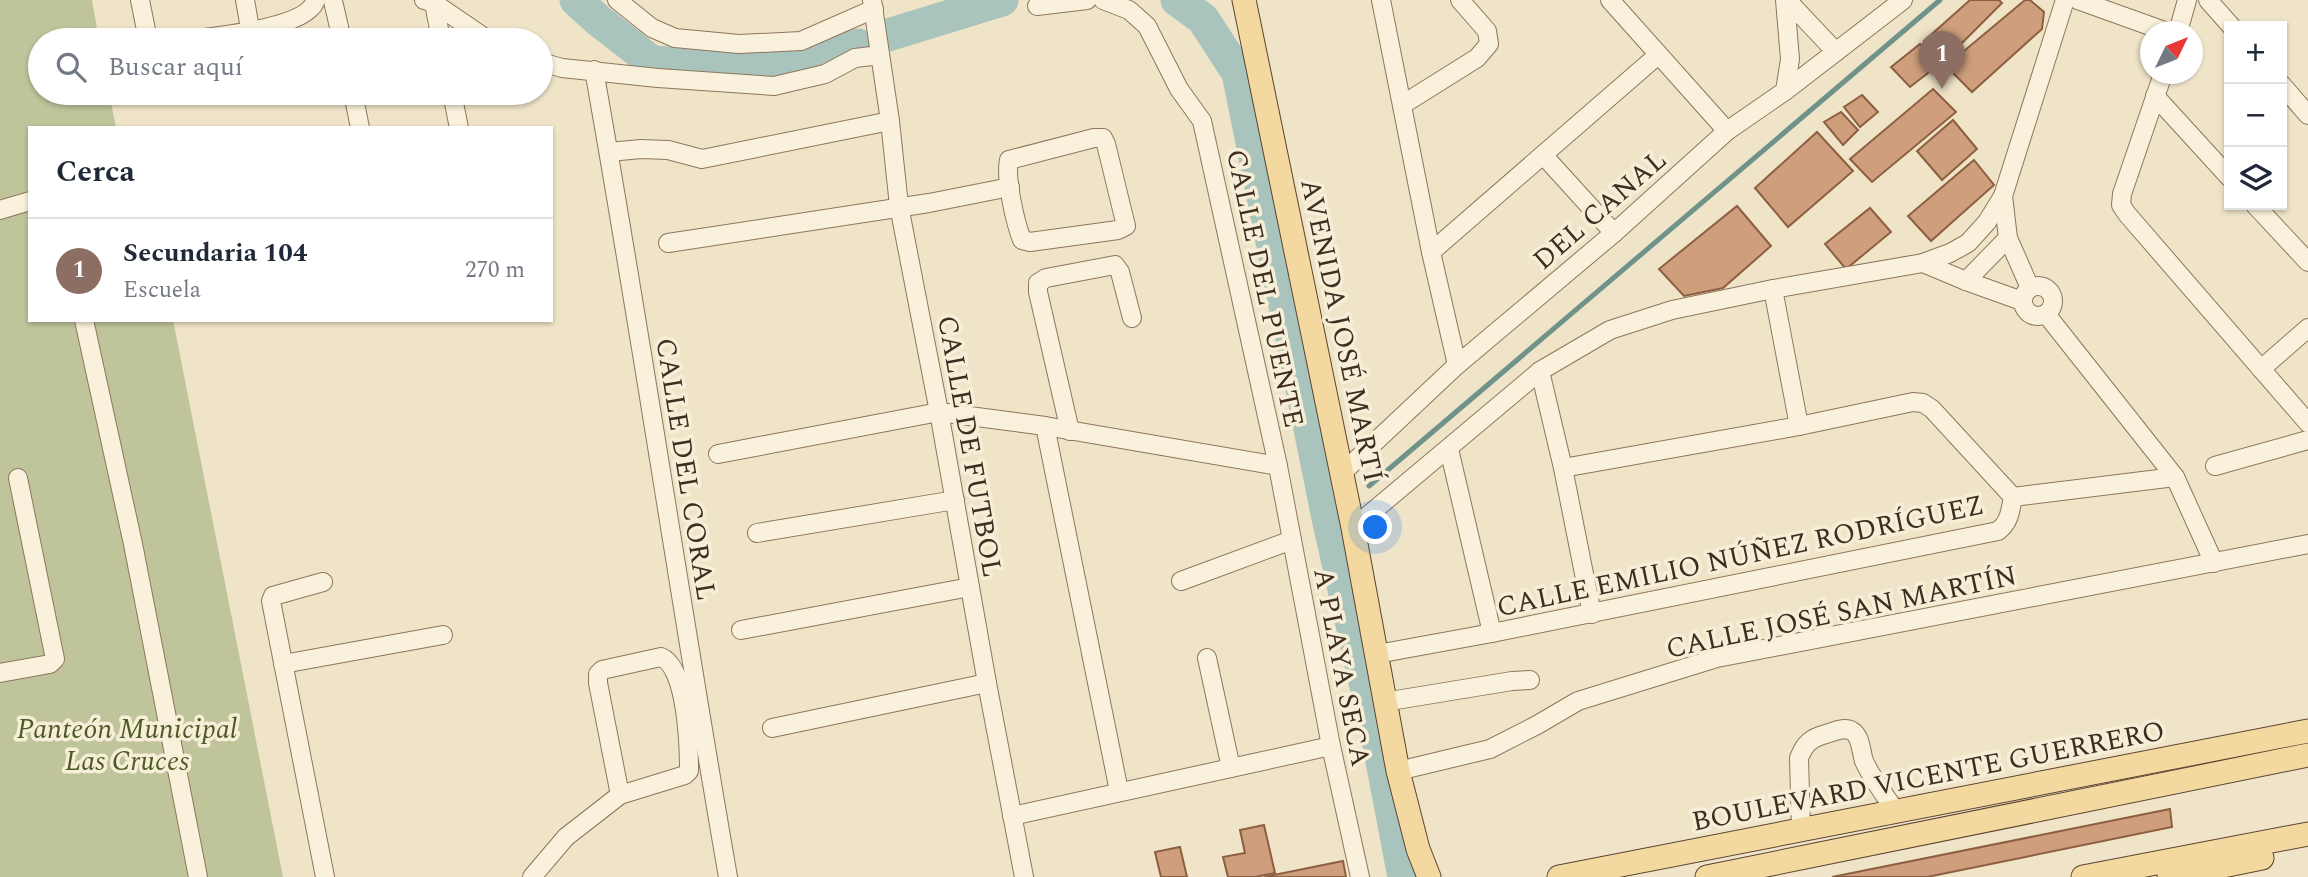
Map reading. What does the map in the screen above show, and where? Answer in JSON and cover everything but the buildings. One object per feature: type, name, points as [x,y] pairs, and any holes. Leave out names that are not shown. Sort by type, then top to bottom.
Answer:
[{"type":"main road","name":"AVENIDA JOSÉ MARTÍ","points":[[1244,0],[1353,528],[1398,771],[1418,849],[1429,877]]},
{"type":"main road","name":"BOULEVARD VICENTE GUERRERO","points":[[1559,877],[2308,731]]},
{"type":"main road","points":[[1707,877],[2308,755]]},
{"type":"main road","points":[[2083,877],[2308,834]]},
{"type":"main road","points":[[2169,877],[2308,848]]},
{"type":"street","points":[[140,0],[146,28]]},
{"type":"street","points":[[245,0],[250,28]]},
{"type":"street","points":[[617,0],[652,28],[675,38],[739,44],[800,41],[874,10]]},
{"type":"street","points":[[1037,6],[1087,0]]},
{"type":"street","name":"CALLE DEL PUENTE","points":[[1103,0],[1129,10],[1147,26],[1179,89],[1202,121],[1278,466]]},
{"type":"street","points":[[1381,0],[1431,252],[1457,365]]},
{"type":"street","points":[[1402,105],[1477,58],[1489,44],[1487,32],[1460,0]]},
{"type":"street","points":[[1610,0],[1727,131]]},
{"type":"street","points":[[1786,0],[1836,52]]},
{"type":"street","points":[[1785,90],[1790,59],[1786,0]]},
{"type":"street","name":"DEL CANAL","points":[[1342,473],[1457,365],[1614,233],[1727,131],[1903,0]]},
{"type":"street","points":[[1353,528],[1540,371],[1610,330],[1672,310],[1923,263],[1969,243],[1987,222],[2003,196],[2065,0]]},
{"type":"street","points":[[2078,0],[2140,22]]},
{"type":"street","points":[[2181,21],[2187,0]]},
{"type":"street","points":[[2208,0],[2227,21]]},
{"type":"street","points":[[271,28],[302,16],[325,1],[337,28]]},
{"type":"street","points":[[429,2],[437,28]]},
{"type":"street","points":[[429,2],[469,28]]},
{"type":"street","name":"CALLE DE FUTBOL","points":[[874,10],[899,206],[1024,877]]},
{"type":"street","points":[[553,65],[657,78],[774,86],[825,74],[855,58],[880,55]]},
{"type":"street","points":[[1431,252],[1658,55]]},
{"type":"street","name":"CALLE DEL CORAL","points":[[594,70],[626,246],[658,459],[728,877]]},
{"type":"street","points":[[2159,84],[2122,194],[2121,205],[2308,423]]},
{"type":"street","points":[[2287,91],[2308,115]]},
{"type":"street","points":[[2155,96],[2224,172]]},
{"type":"street","points":[[355,105],[360,126]]},
{"type":"street","points":[[455,105],[460,126]]},
{"type":"street","points":[[609,152],[668,150],[702,159],[890,121]]},
{"type":"street","points":[[1103,138],[1126,226],[1118,230],[1030,242],[1022,240],[1010,187],[1009,160],[1103,138]]},
{"type":"street","points":[[1544,156],[1614,233]]},
{"type":"street","points":[[668,243],[929,203],[1010,187]]},
{"type":"street","points":[[1923,263],[1966,281],[2026,294],[2039,286],[2048,289],[2053,298],[2052,307],[2046,314],[2035,316],[2026,311],[2026,294],[2008,238],[2003,196]]},
{"type":"street","points":[[0,210],[28,202]]},
{"type":"street","points":[[2260,210],[2308,262]]},
{"type":"street","points":[[1966,281],[2008,238]]},
{"type":"street","points":[[1070,431],[1038,283],[1046,278],[1115,265],[1120,272],[1132,318]]},
{"type":"street","points":[[1773,289],[1799,426]]},
{"type":"street","points":[[2046,314],[2175,477],[2214,563]]},
{"type":"street","points":[[84,322],[135,557],[198,877]]},
{"type":"street","points":[[2261,369],[2308,328]]},
{"type":"street","points":[[1540,371],[1563,468],[1592,614]]},
{"type":"street","points":[[1563,468],[1923,402],[2012,497]]},
{"type":"street","points":[[718,454],[939,412],[1045,426],[1278,466]]},
{"type":"street","points":[[1045,426],[1119,791]]},
{"type":"street","points":[[2215,466],[2308,440]]},
{"type":"street","points":[[1449,449],[1492,633]]},
{"type":"street","name":"A PLAYA SECA","points":[[1278,466],[1331,746],[1360,877]]},
{"type":"street","name":"CALLE EMILIO NÚÑEZ RODRÍGUEZ","points":[[1377,654],[1592,614],[1998,531],[2009,517],[2012,497],[2175,477]]},
{"type":"street","points":[[0,673],[50,664],[55,659],[18,478]]},
{"type":"street","points":[[757,533],[955,500]]},
{"type":"street","points":[[1181,581],[1292,540]]},
{"type":"street","name":"CALLE JOSÉ SAN MARTÍN","points":[[1398,771],[1490,749],[1537,726],[1578,701],[1717,658],[2308,544]]},
{"type":"street","points":[[323,582],[273,596],[271,601],[325,877]]},
{"type":"street","points":[[741,630],[970,587]]},
{"type":"street","points":[[283,664],[443,635]]},
{"type":"street","points":[[532,877],[566,837],[621,796],[685,775],[689,771],[689,734],[680,688],[671,664],[661,657],[602,670],[598,674],[621,796]]},
{"type":"street","points":[[1207,658],[1231,768]]},
{"type":"street","points":[[1384,702],[1530,680]]},
{"type":"street","points":[[772,728],[987,683]]},
{"type":"street","points":[[1801,830],[1799,758],[1803,747],[1812,738],[1842,729],[1852,731],[1858,738],[1863,759],[1874,781],[1896,812]]},
{"type":"street","points":[[1012,816],[1331,746]]},
{"type":"green space","name":"Panteón Municipal Las Cruces","points":[[0,0],[92,0],[97,28],[28,28],[28,105],[111,105],[116,126],[28,126],[28,322],[173,322],[283,877],[0,877]]},
{"type":"waterway","points":[[576,0],[652,62],[743,67],[858,45]]},
{"type":"waterway","points":[[888,35],[1002,0]]},
{"type":"waterway","points":[[1177,0],[1203,19],[1238,73],[1328,518],[1377,735],[1404,877]]},
{"type":"waterway","points":[[1369,486],[1940,0]]},
{"type":"waterway","points":[[1328,518],[1332,514]]},
{"type":"place","name":"Secundaria 104","points":[[1942,89]]}]
